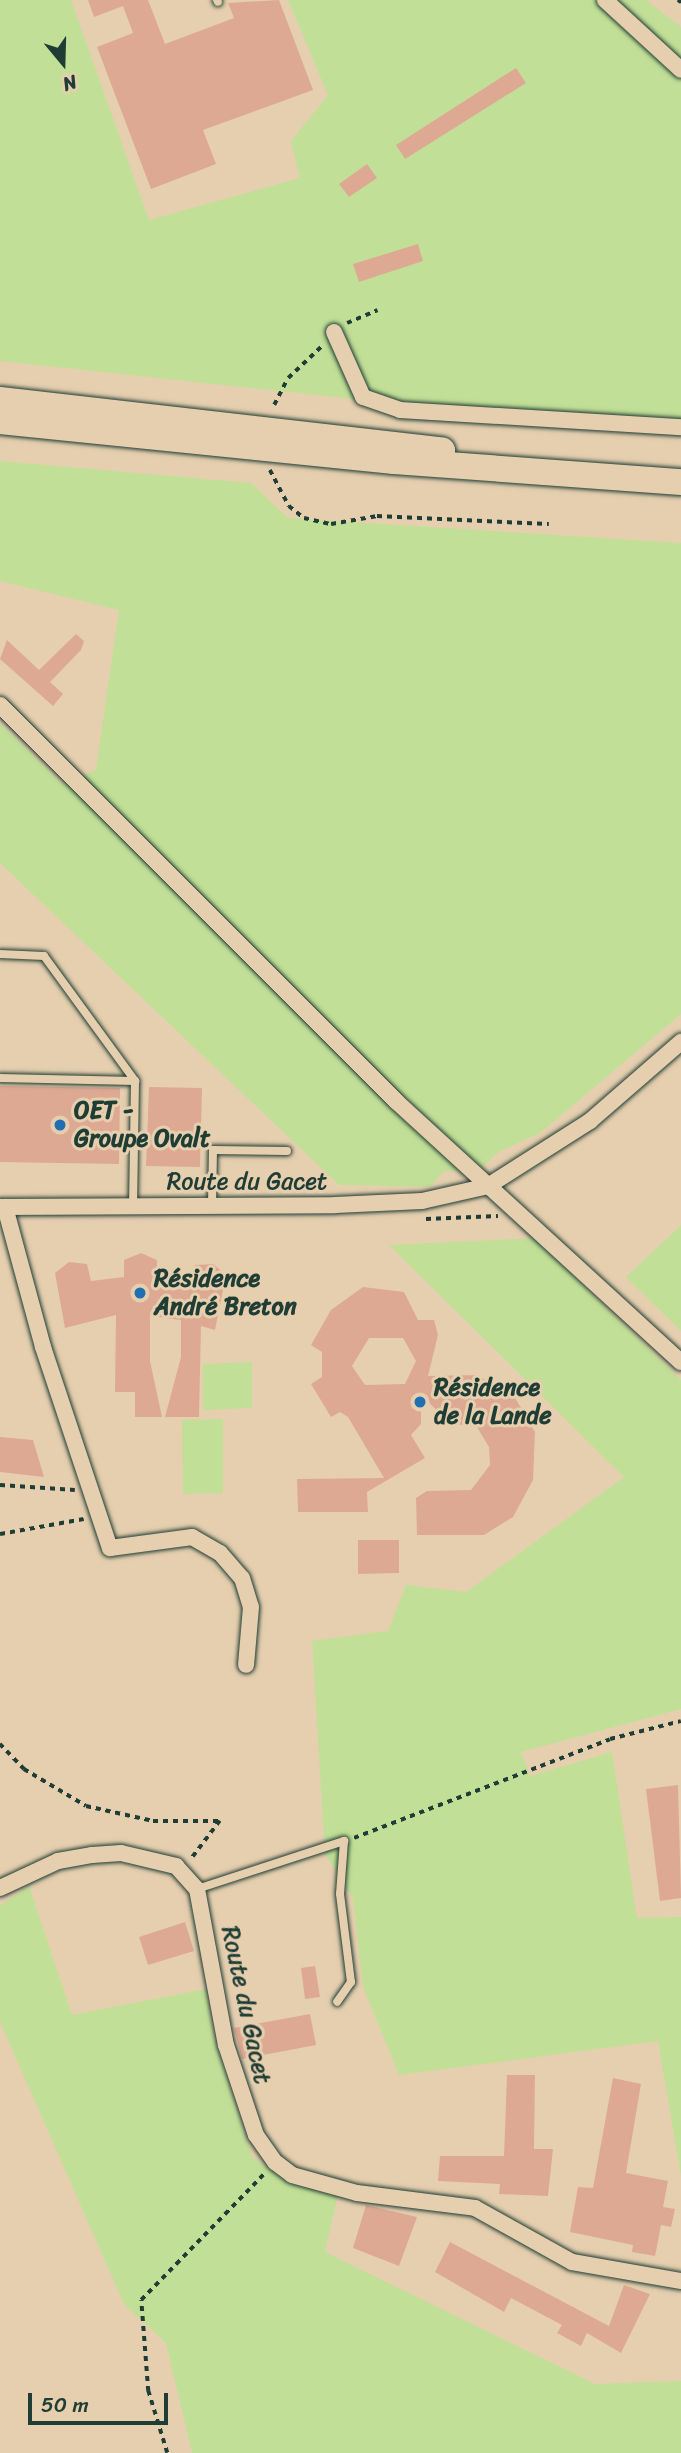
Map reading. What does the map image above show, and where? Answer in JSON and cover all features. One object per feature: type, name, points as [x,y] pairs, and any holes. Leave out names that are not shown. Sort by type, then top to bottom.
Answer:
[{"type":"main road","points":[[0,400],[399,442],[550,468]]},
{"type":"main road","points":[[0,421],[382,460],[550,468],[681,482]]},
{"type":"street","points":[[604,0],[681,70]]},
{"type":"street","points":[[334,332],[363,397],[400,410],[681,427]]},
{"type":"street","points":[[0,705],[488,1186],[563,1247],[681,1362]]},
{"type":"street","name":"Route du Gacet","points":[[246,1665],[251,1607],[242,1578],[220,1553],[192,1537],[110,1548],[3,1207],[422,1201],[488,1186],[590,1121],[681,1042]]},
{"type":"street","points":[[0,1888],[58,1861],[92,1855],[121,1853],[182,1870]]},
{"type":"street","name":"Route du Gacet","points":[[182,1870],[197,1889],[226,2045],[256,2135],[275,2162],[292,2175],[357,2193],[475,2208],[572,2262],[681,2281]]},
{"type":"lane","points":[[0,954],[44,956],[135,1080],[133,1206]]},
{"type":"lane","points":[[0,1078],[135,1080]]},
{"type":"lane","points":[[212,1206],[213,1150],[287,1151]]},
{"type":"lane","points":[[197,1889],[344,1841],[340,1894],[351,1982],[337,2002]]},
{"type":"path","points":[[274,405],[288,378],[334,332],[377,310]]},
{"type":"path","points":[[268,461],[272,483],[303,518],[331,524],[377,516],[549,524]]},
{"type":"path","points":[[0,1485],[94,1504]]},
{"type":"path","points":[[0,1534],[94,1504]]},
{"type":"path","points":[[344,1841],[610,1739],[681,1721]]},
{"type":"path","points":[[0,1744],[34,1776],[86,1806],[153,1821],[220,1821],[182,1870]]},
{"type":"path","points":[[167,2453],[148,2391],[141,2300],[275,2162]]},
{"type":"green space","points":[[0,0],[71,0],[149,220],[300,178],[291,141],[328,95],[288,0],[646,0],[681,27],[681,434],[0,361]]},
{"type":"green space","points":[[0,461],[251,483],[288,518],[681,543],[681,1014],[540,1133],[498,1152],[479,1170],[444,1171],[430,1187],[339,1185],[0,863],[0,723],[62,784],[96,770],[119,610],[0,581]]},
{"type":"green space","points":[[681,1225],[681,1331],[626,1277]]},
{"type":"green space","points":[[534,1238],[681,1380],[681,1709],[521,1752],[530,1776],[612,1752],[637,1918],[681,1917],[681,2176],[658,2041],[399,2075],[363,1987],[353,1898],[325,1854],[312,1641],[388,1631],[406,1585],[466,1592],[624,1477],[389,1245]]},
{"type":"green space","points":[[252,1362],[252,1408],[203,1410],[203,1364]]},
{"type":"green space","points":[[223,1419],[223,1493],[183,1494],[182,1420]]},
{"type":"green space","points":[[29,1886],[72,2015],[206,1989],[213,2035],[252,2157],[285,2179],[338,2194],[325,2252],[595,2384],[681,2381],[681,2453],[192,2453],[166,2343],[124,2304],[0,2022],[0,1906]]},
{"type":"building","points":[[88,0],[148,0],[165,44],[234,18],[228,3],[279,0],[313,90],[203,130],[216,164],[151,189],[97,47],[133,33],[123,6],[94,17]]},
{"type":"building","points":[[516,68],[526,83],[405,159],[396,145]]},
{"type":"building","points":[[367,164],[377,178],[349,197],[339,184]]},
{"type":"building","points":[[418,244],[423,261],[359,282],[353,264]]},
{"type":"building","points":[[76,634],[84,641],[81,650],[50,682],[63,694],[53,706],[0,659],[7,640],[39,670]]},
{"type":"building","name":"OET - Groupe Ovalt","points":[[0,1086],[120,1088],[119,1164],[0,1162]]},
{"type":"building","points":[[149,1087],[202,1088],[200,1167],[146,1166]]},
{"type":"building","points":[[141,1253],[157,1260],[157,1277],[190,1282],[195,1265],[213,1264],[226,1275],[215,1330],[201,1326],[199,1417],[165,1417],[181,1357],[181,1320],[150,1316],[150,1361],[162,1417],[135,1417],[135,1392],[115,1392],[116,1315],[65,1328],[55,1273],[69,1262],[87,1264],[91,1281],[124,1277],[124,1260]]},
{"type":"building","name":"Résidence de la Lande","points":[[363,1287],[404,1292],[418,1320],[434,1320],[438,1335],[428,1376],[477,1375],[514,1396],[535,1432],[533,1480],[513,1517],[484,1535],[417,1535],[416,1498],[427,1491],[471,1490],[490,1465],[489,1447],[477,1427],[450,1423],[421,1395],[421,1424],[411,1435],[425,1458],[367,1492],[368,1512],[298,1512],[297,1479],[384,1478],[348,1417],[340,1412],[331,1417],[311,1384],[322,1377],[322,1352],[311,1345],[331,1310]],"holes":[[[369,1338],[403,1338],[416,1361],[405,1384],[365,1385],[352,1366]]]},
{"type":"building","points":[[0,1437],[33,1440],[44,1477],[0,1472]]},
{"type":"building","points":[[358,1540],[399,1540],[399,1573],[358,1574]]},
{"type":"building","points":[[678,1785],[681,1898],[660,1901],[646,1789]]},
{"type":"building","points":[[185,1922],[194,1951],[148,1965],[139,1937]]},
{"type":"building","points":[[315,1966],[320,1997],[305,1999],[301,1968]]},
{"type":"building","points":[[310,2014],[316,2045],[242,2059],[234,2028]]},
{"type":"building","points":[[507,2075],[535,2075],[534,2149],[553,2149],[548,2196],[499,2194],[500,2184],[438,2181],[440,2156],[504,2156]]},
{"type":"building","points":[[613,2078],[641,2084],[626,2173],[668,2181],[663,2207],[675,2209],[671,2227],[661,2225],[655,2256],[632,2252],[633,2245],[570,2232],[578,2187],[593,2188]]},
{"type":"building","points":[[366,2205],[417,2217],[399,2266],[353,2248]]},
{"type":"building","points":[[450,2242],[609,2326],[624,2285],[650,2294],[621,2353],[587,2333],[581,2346],[557,2333],[562,2325],[511,2298],[504,2312],[435,2272]]},
{"type":"place","name":"OET - Groupe Ovalt","points":[[60,1125]]},
{"type":"place","name":"Résidence André Breton","points":[[140,1293]]},
{"type":"place","name":"Résidence de la Lande","points":[[420,1402]]}]
